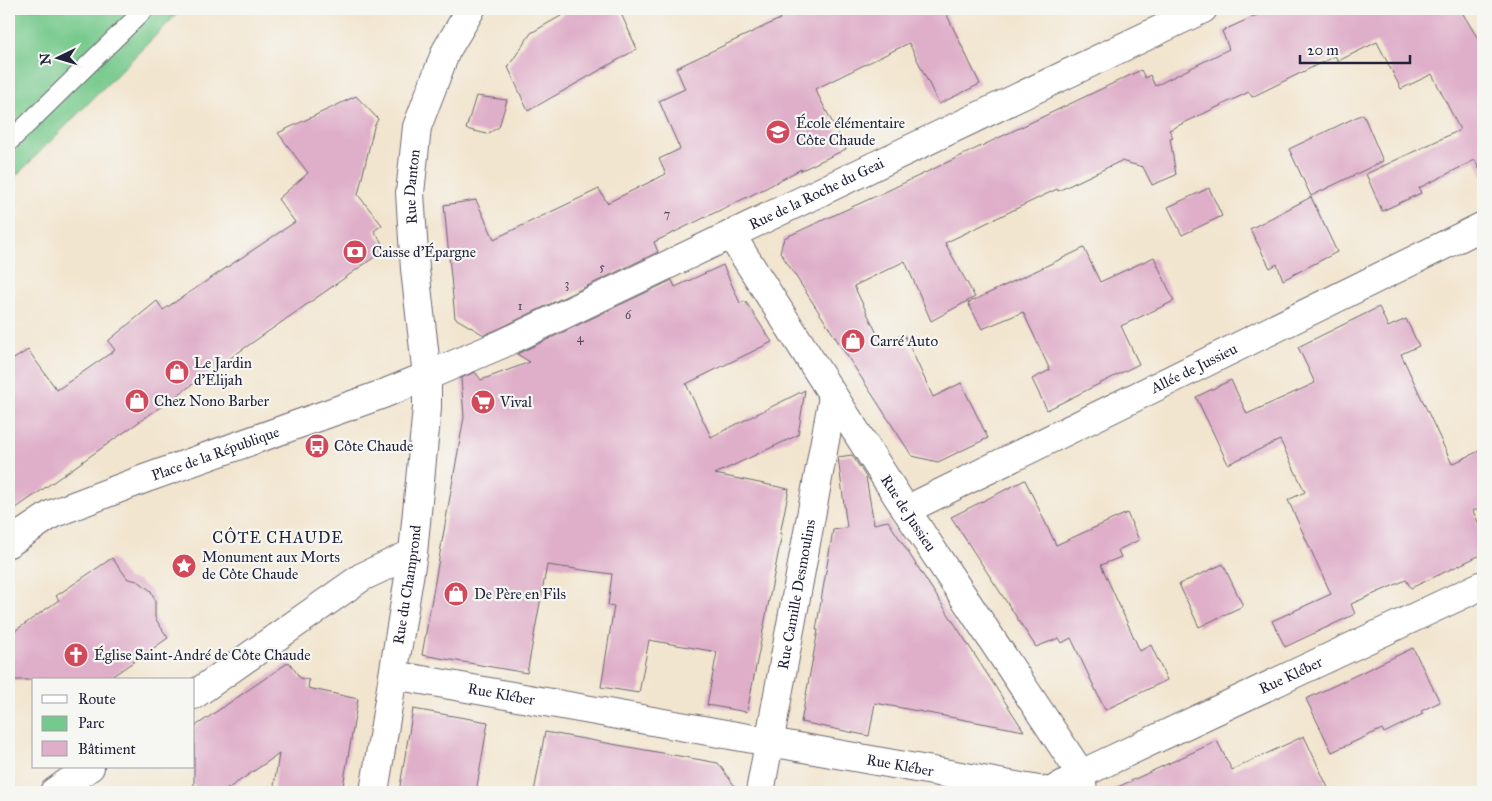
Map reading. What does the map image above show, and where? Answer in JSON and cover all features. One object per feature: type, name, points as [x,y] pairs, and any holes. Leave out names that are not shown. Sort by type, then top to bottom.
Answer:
[{"type":"street","name":"Rue Danton","points":[[427,376],[415,269],[410,193],[416,127],[446,51],[472,9]]},
{"type":"street","name":"Rue de la Roche du Geai","points":[[427,376],[502,344],[1204,9]]},
{"type":"street","name":"Allée de Jussieu","points":[[906,510],[1483,226]]},
{"type":"street","name":"Rue de Jussieu","points":[[731,235],[1082,783]]},
{"type":"street","name":"Place de la République","points":[[9,543],[52,514],[144,479],[383,394],[427,376]]},
{"type":"street","name":"Rue du Champrond","points":[[374,792],[414,553],[427,376]]},
{"type":"street","name":"Rue Camille Desmoulins","points":[[760,792],[833,397]]},
{"type":"street","points":[[195,694],[362,577],[414,553]]},
{"type":"street","name":"Rue Kléber","points":[[394,675],[1050,792],[1082,783],[1483,585]]},
{"type":"street","points":[[54,792],[89,768]]},
{"type":"lane","points":[[9,142],[144,9]]},
{"type":"green space","points":[[9,9],[182,9],[9,183]]},
{"type":"building","points":[[573,9],[619,9],[637,49],[528,111],[508,67],[531,33]]},
{"type":"building","points":[[776,9],[944,9],[980,84],[939,104],[909,43],[815,89],[846,149],[800,171],[801,169],[654,242],[658,252],[496,330],[484,335],[455,318],[444,205],[476,200],[494,239],[599,189],[607,203],[666,174],[659,159],[680,149],[659,101],[685,89],[676,68],[780,19]]},
{"type":"building","points":[[1270,9],[1460,9],[1483,47],[1483,177],[1475,160],[1419,188],[1421,193],[1382,211],[1366,174],[1460,130],[1432,74],[1401,89],[1377,42],[1338,61],[1335,56],[1252,97],[1249,92],[1169,130],[1173,137],[1170,138],[1176,175],[1152,185],[1143,167],[1121,161],[1058,191],[1057,189],[945,243],[975,297],[931,321],[905,261],[854,286],[882,344],[904,334],[933,397],[961,383],[988,438],[938,462],[912,456],[780,252],[784,238],[1141,70],[1145,78],[1150,75],[1155,86],[1229,49],[1222,31]]},
{"type":"building","points":[[356,96],[378,119],[374,127],[358,195],[382,225],[374,231],[386,249],[9,513],[9,362],[28,350],[57,390],[115,350],[108,341],[157,301],[163,310],[295,222],[278,199],[308,173],[278,133]]},
{"type":"building","points":[[476,96],[507,100],[499,127],[487,134],[466,129]]},
{"type":"building","points":[[1363,114],[1383,161],[1311,196],[1289,149]]},
{"type":"building","points":[[1209,188],[1222,216],[1182,235],[1168,207]]},
{"type":"building","points":[[1311,197],[1337,252],[1283,280],[1277,264],[1270,268],[1250,229]]},
{"type":"building","points":[[1084,248],[1100,282],[1154,257],[1174,301],[1121,326],[1139,364],[1047,410],[1032,379],[1050,370],[1023,312],[982,329],[968,303]]},
{"type":"building","points":[[723,265],[740,303],[745,301],[772,342],[686,384],[711,437],[805,390],[798,435],[715,474],[789,489],[747,712],[707,705],[717,652],[649,640],[639,693],[601,687],[614,606],[608,605],[612,574],[547,565],[527,673],[422,655],[464,417],[461,378],[475,372],[481,380],[530,362],[517,354],[672,280],[675,287]]},
{"type":"building","points":[[1379,307],[1388,327],[1406,319],[1419,346],[1401,354],[1452,464],[1483,449],[1483,506],[1473,511],[1483,533],[1483,554],[1411,588],[1406,580],[1351,604],[1355,614],[1285,647],[1272,621],[1331,594],[1288,500],[1305,492],[1280,440],[1228,464],[1196,397],[1231,380],[1247,414],[1315,383],[1298,347]]},
{"type":"building","points":[[852,455],[866,477],[874,524],[888,521],[1024,731],[875,703],[869,736],[801,722],[818,630],[816,630],[833,530],[847,528],[838,457]]},
{"type":"building","points":[[1025,480],[1056,545],[1127,513],[1139,540],[1118,550],[1121,557],[1101,565],[1140,651],[1151,645],[1167,680],[1105,710],[1071,638],[1062,643],[1059,638],[1036,647],[951,517]]},
{"type":"building","name":"Église Saint-André de Côte Chaude","points":[[112,558],[128,579],[138,581],[151,591],[155,600],[155,618],[168,638],[110,678],[32,678],[32,680],[9,680],[9,635],[59,600],[56,596]]},
{"type":"building","points":[[1223,564],[1243,606],[1199,627],[1179,584]]},
{"type":"building","points":[[1413,648],[1440,702],[1421,711],[1423,714],[1384,733],[1382,729],[1332,752],[1306,699]]},
{"type":"building","points":[[289,662],[300,678],[309,680],[308,688],[358,699],[342,792],[273,792],[279,754],[223,792],[194,792],[195,726]]},
{"type":"building","points":[[413,709],[488,722],[476,792],[399,792]]},
{"type":"building","points":[[545,732],[718,763],[739,792],[534,792]]},
{"type":"building","points":[[1304,736],[1330,792],[1107,792],[1217,741],[1232,770]]},
{"type":"place","name":"École élémentaire Côte Chaude","points":[[778,132]]},
{"type":"place","name":"Caisse d'Épargne","points":[[355,252]]},
{"type":"place","name":"Carré Auto","points":[[853,341]]},
{"type":"place","name":"Le Jardin d'Elijah","points":[[177,372]]},
{"type":"place","name":"Chez Nono Barber","points":[[137,401]]},
{"type":"place","name":"Vival","points":[[483,402]]},
{"type":"place","name":"Côte Chaude","points":[[317,446]]},
{"type":"place","name":"Monument aux Morts de Côte Chaude","points":[[184,566]]},
{"type":"place","name":"De Père en Fils","points":[[456,594]]},
{"type":"place","name":"Église Saint-André de Côte Chaude","points":[[76,655]]},
{"type":"district","name":"CÔTE CHAUDE","points":[[278,537]]}]
